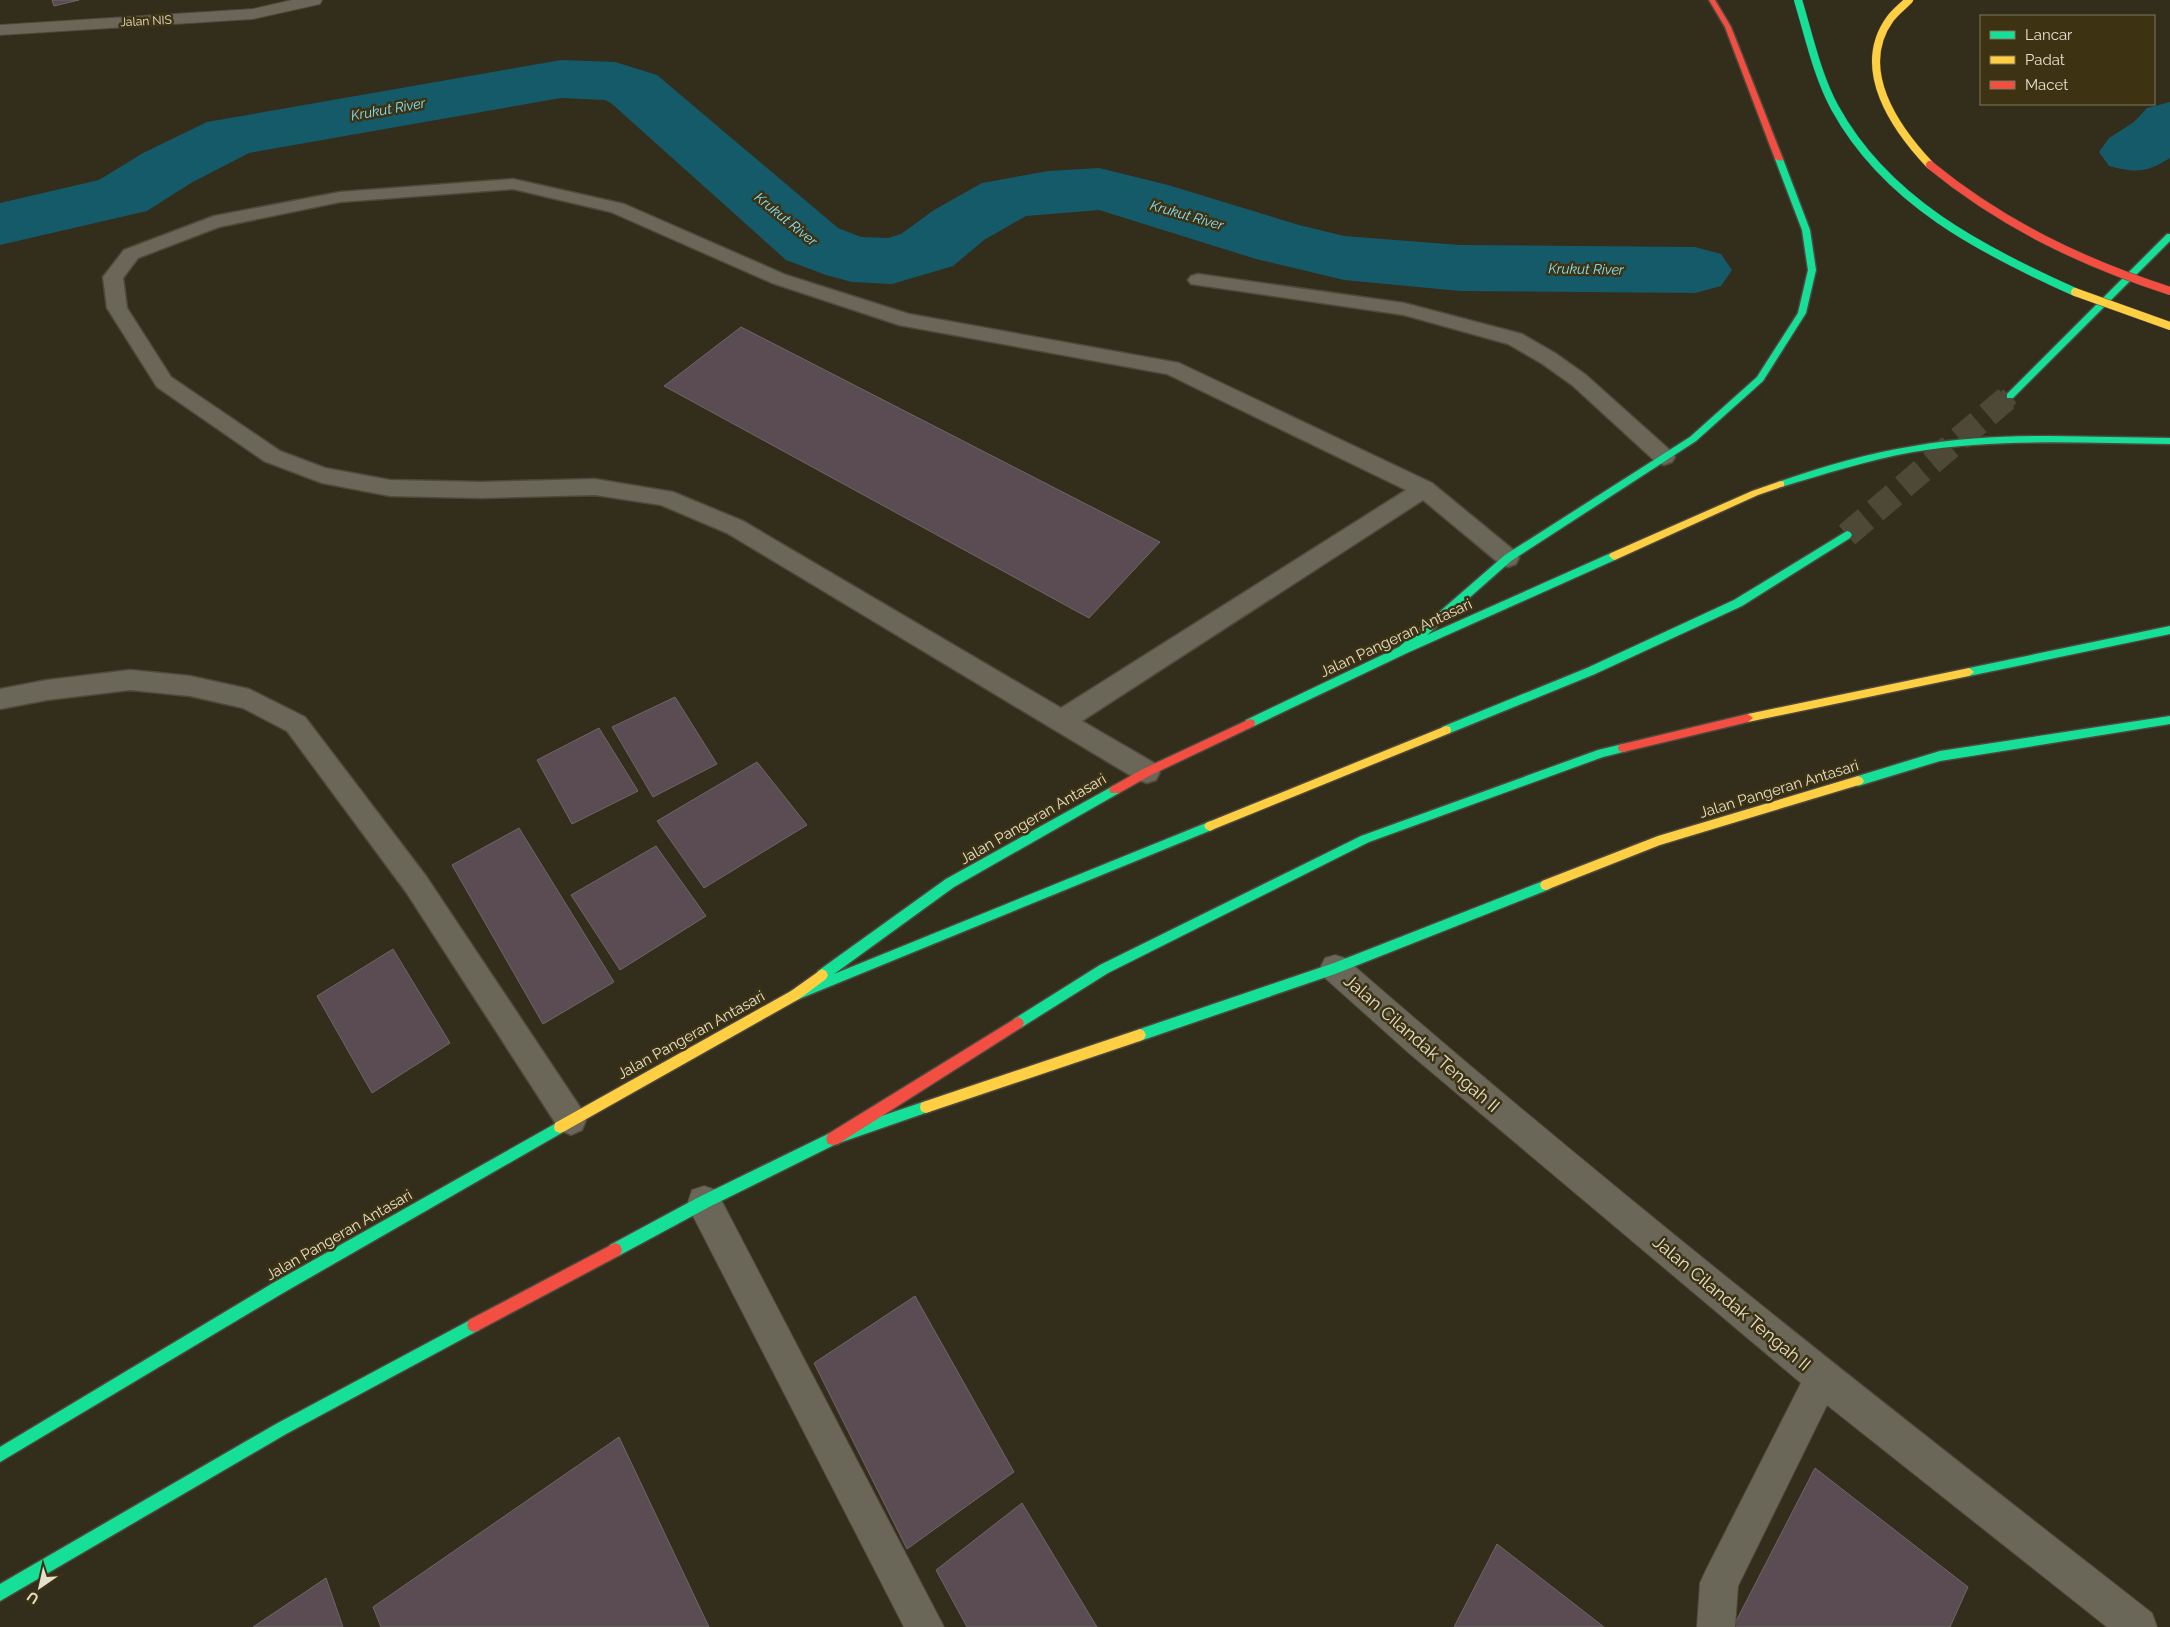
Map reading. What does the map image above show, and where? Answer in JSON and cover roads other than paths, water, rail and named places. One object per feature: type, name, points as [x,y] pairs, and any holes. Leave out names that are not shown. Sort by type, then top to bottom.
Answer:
[{"type":"main road","points":[[1403,650],[1508,558],[1693,439],[1760,379],[1802,313],[1812,270],[1806,230],[1728,27],[1712,0]]},
{"type":"main road","points":[[1798,0],[1825,86],[1841,120],[1860,147],[1904,193],[1963,235],[2039,277],[2122,311],[2170,326]]},
{"type":"main road","points":[[1909,0],[1892,18],[1877,46],[1876,80],[1880,96],[1888,111],[1923,157],[1986,208],[2029,234],[2081,259],[2170,292]]},
{"type":"main road","points":[[2010,396],[2170,236]]},
{"type":"main road","name":"Jalan Pangeran Antasari","points":[[0,1455],[135,1372],[356,1242],[794,995],[950,883],[1147,772],[1403,650],[1755,493],[1849,462],[1932,446],[2031,439],[2170,441]]},
{"type":"main road","points":[[794,995],[1591,671],[1738,603],[1848,535]]},
{"type":"main road","points":[[833,1140],[1104,969],[1366,839],[1602,753],[1714,725],[2170,630]]},
{"type":"main road","name":"Jalan Pangeran Antasari","points":[[0,1593],[281,1429],[704,1202],[833,1140],[1335,968],[1658,841],[1940,756],[2170,720]]},
{"type":"street","name":"Jalan NIS","points":[[0,30],[253,14],[314,0]]},
{"type":"street","name":"Jalan Cilandak Tengah II","points":[[1335,968],[1422,1044],[1822,1378],[2138,1627]]},
{"type":"street","points":[[704,1202],[925,1627]]},
{"type":"street","points":[[1716,1627],[1719,1583],[1822,1378]]},
{"type":"lane","points":[[1147,772],[735,527],[665,498],[595,487],[481,490],[390,488],[322,475],[272,456],[164,382],[117,308],[113,277],[131,254],[214,222],[340,197],[513,184],[617,208],[780,279],[906,320],[1172,368],[1424,489],[1508,558]]},
{"type":"lane","points":[[1198,280],[1404,310],[1515,339],[1548,358],[1579,380],[1664,457]]},
{"type":"lane","points":[[1061,721],[1424,489]]},
{"type":"lane","points":[[0,698],[130,680],[190,686],[249,699],[296,724],[416,884],[572,1120]]},
{"type":"waterway","name":"Krukut River","points":[[0,224],[122,196],[167,168],[231,136],[561,79],[615,81],[634,89],[812,244],[852,259],[892,261],[927,250],[959,225],[1007,198],[1048,192],[1099,189],[1143,200],[1281,243],[1344,258],[1460,268],[1695,270]]},
{"type":"waterway","points":[[2133,152],[2158,136],[2170,122]]},
{"type":"tunnel","points":[[2006,400],[2010,396]]},
{"type":"tunnel","points":[[1847,535],[2007,398]]}]
